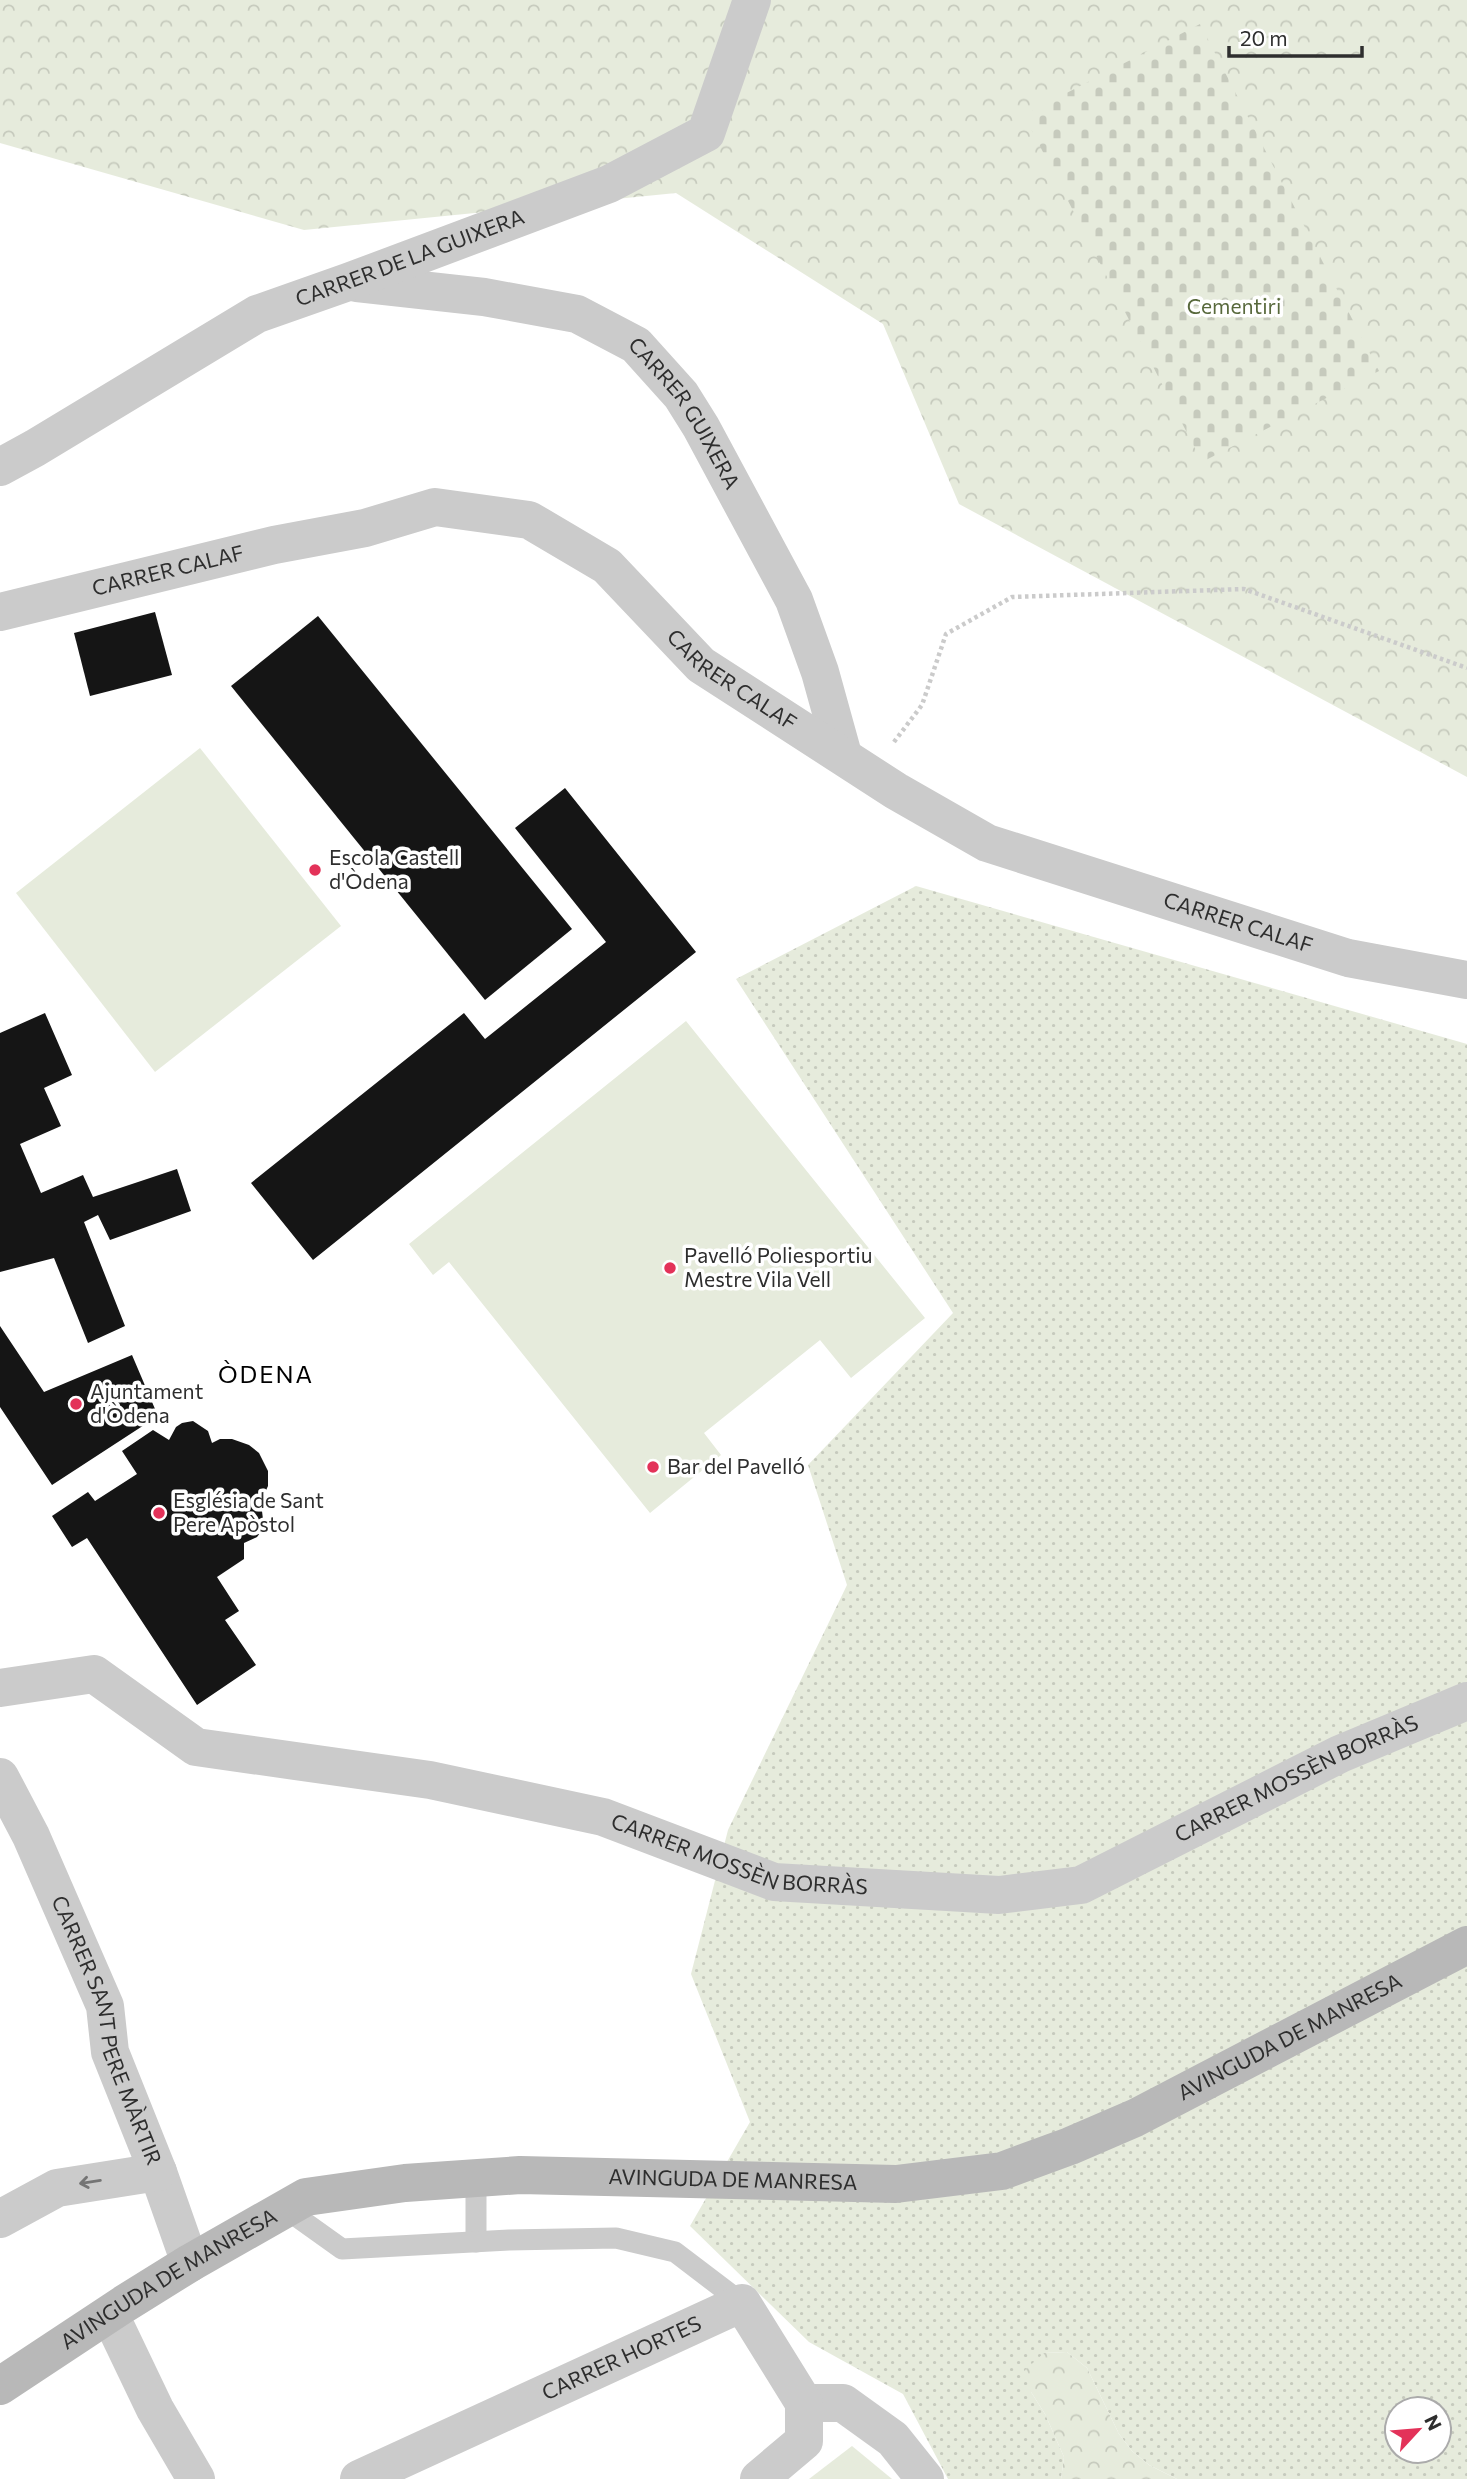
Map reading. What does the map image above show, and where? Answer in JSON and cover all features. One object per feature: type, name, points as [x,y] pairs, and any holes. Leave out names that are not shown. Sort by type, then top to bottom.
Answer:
[{"type":"street","name":"CARRER DE LA GUIXERA","points":[[0,467],[257,314],[608,184],[706,134],[752,0]]},
{"type":"street","name":"CARRER GUIXERA","points":[[348,282],[484,297],[577,314],[636,345],[681,395],[701,426],[794,600],[856,764]]},
{"type":"street","name":"CARRER CALAF","points":[[0,612],[274,545],[365,528],[435,507],[529,520],[607,566],[701,665],[856,764],[987,843],[1348,958],[1467,980]]},
{"type":"street","name":"CARRER MOSSÈN BORRÀS","points":[[0,1688],[94,1674],[196,1747],[430,1780],[603,1817],[774,1882],[999,1895],[1081,1885],[1340,1754],[1467,1701]]},
{"type":"street","name":"CARRER SANT PERE MÀRTIR","points":[[0,1777],[32,1836],[105,2007],[110,2052],[158,2172],[57,2188],[0,2219]]},
{"type":"street","name":"AVINGUDA DE MANRESA","points":[[0,2386],[190,2263],[306,2197],[405,2183],[476,2178],[534,2176],[896,2184],[1002,2171],[1135,2118],[1467,1945]]},
{"type":"street","points":[[158,2172],[190,2263]]},
{"type":"street","points":[[742,2303],[804,2403],[804,2441],[759,2479]]},
{"type":"street","name":"CARRER HORTES","points":[[359,2479],[742,2303]]},
{"type":"street","points":[[110,2315],[155,2409],[196,2479]]},
{"type":"street","points":[[804,2403],[843,2403],[893,2439],[925,2479]]},
{"type":"lane","points":[[476,2178],[477,2242]]},
{"type":"lane","points":[[286,2209],[342,2249],[616,2238],[675,2252],[742,2303]]},
{"type":"path","points":[[856,764],[922,705],[946,634],[1012,597],[1244,589],[1467,668]]},
{"type":"green space","points":[[0,0],[1467,0],[1467,777],[959,504],[883,324],[676,193],[304,230],[0,143]]},
{"type":"green space","name":"Cementiri","points":[[1200,24],[1379,371],[1202,462],[1024,115]]},
{"type":"green space","points":[[200,748],[341,926],[155,1072],[16,893]]},
{"type":"green space","points":[[916,886],[1467,1044],[1467,2479],[1177,2479],[1149,2465],[1132,2451],[1119,2434],[1087,2368],[1067,2352],[1044,2353],[1031,2392],[1045,2414],[1064,2457],[1061,2479],[948,2479],[903,2394],[809,2342],[690,2226],[750,2122],[691,1974],[728,1830],[847,1585],[808,1465],[953,1313],[736,979]]},
{"type":"green space","name":"Pavelló Poliesportiu Mestre Vila Vell","points":[[686,1021],[925,1318],[851,1378],[820,1340],[704,1433],[721,1455],[650,1513],[449,1262],[433,1275],[409,1244]]},
{"type":"green space","points":[[1067,2352],[1087,2368],[1119,2434],[1132,2451],[1149,2465],[1177,2479],[1061,2479],[1064,2457],[1045,2414],[1031,2392],[1025,2370],[1044,2353]]},
{"type":"green space","points":[[852,2446],[892,2479],[809,2479]]},
{"type":"building","points":[[155,612],[172,675],[90,696],[74,633]]},
{"type":"building","points":[[318,616],[572,929],[485,1000],[231,686]]},
{"type":"building","points":[[565,788],[696,952],[313,1260],[251,1183],[464,1013],[485,1039],[606,942],[515,828]]},
{"type":"building","points":[[45,1013],[72,1075],[44,1088],[61,1126],[20,1144],[41,1193],[83,1175],[93,1197],[177,1169],[191,1211],[110,1240],[98,1215],[84,1222],[125,1326],[88,1343],[54,1258],[0,1272],[0,1033]]},
{"type":"building","name":"Ajuntament d'Òdena","points":[[0,1326],[44,1392],[132,1355],[158,1416],[52,1485],[0,1407]]},
{"type":"building","name":"Església de Sant Pere Apòstol","points":[[193,1421],[208,1431],[212,1443],[220,1439],[232,1439],[249,1445],[259,1453],[268,1471],[268,1486],[256,1507],[262,1511],[264,1528],[257,1537],[244,1543],[244,1559],[217,1577],[239,1611],[225,1620],[256,1665],[197,1705],[87,1538],[72,1547],[52,1516],[88,1492],[95,1501],[137,1474],[122,1451],[153,1430],[169,1440],[176,1427]]},
{"type":"place","name":"Escola Castell d'Òdena","points":[[315,870]]},
{"type":"place","name":"Pavelló Poliesportiu Mestre Vila Vell","points":[[670,1268]]},
{"type":"place","name":"Ajuntament d'Òdena","points":[[76,1404]]},
{"type":"place","name":"Bar del Pavelló","points":[[653,1467]]},
{"type":"place","name":"Església de Sant Pere Apòstol","points":[[159,1513]]},
{"type":"district","name":"ÒDENA","points":[[266,1375]]}]
